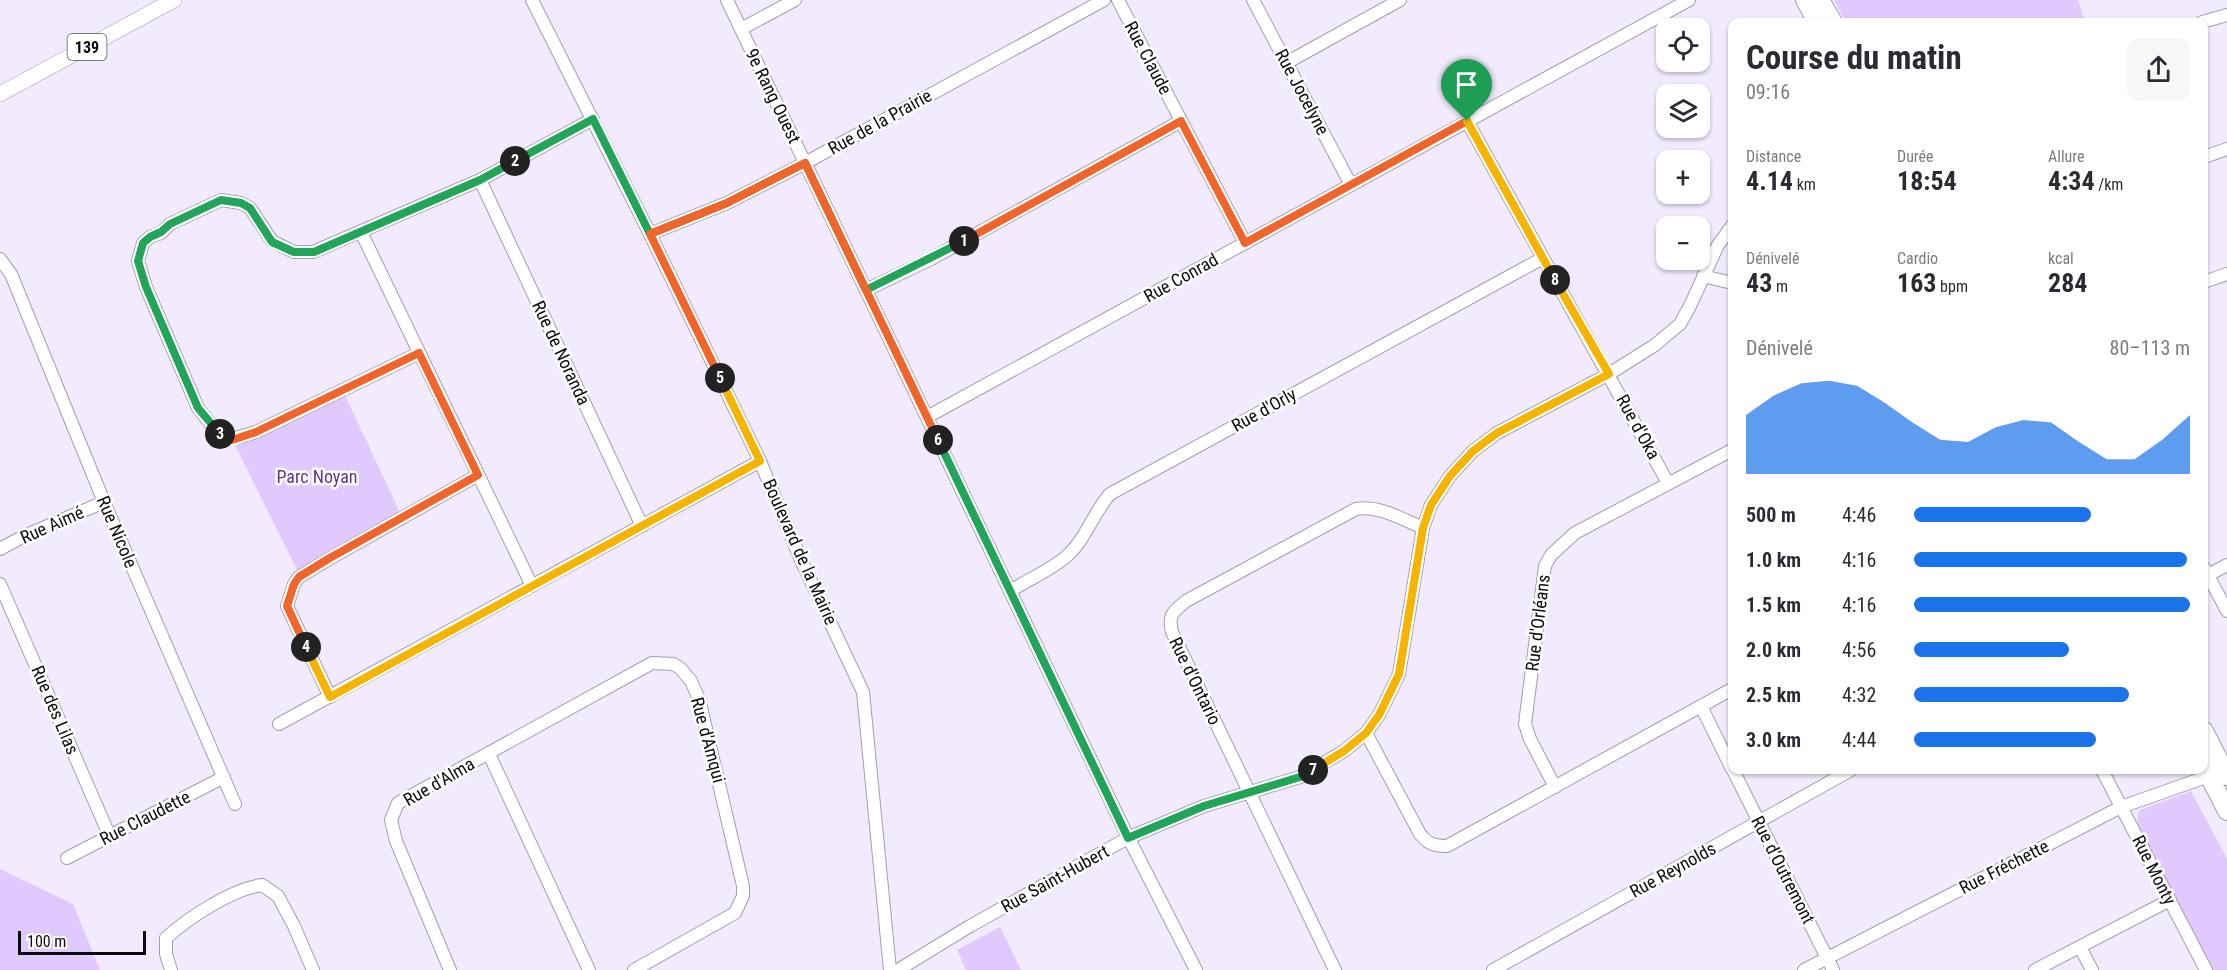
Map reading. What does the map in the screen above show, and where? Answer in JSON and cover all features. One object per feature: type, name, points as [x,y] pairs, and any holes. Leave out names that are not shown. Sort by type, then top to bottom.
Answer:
[{"type":"highway","points":[[1805,0],[1815,18]]},
{"type":"highway","points":[[1820,0],[1831,18]]},
{"type":"highway","points":[[2208,739],[2227,776]]},
{"type":"highway","points":[[2208,774],[2227,811]]},
{"type":"main road","name":"139","points":[[0,94],[174,0]]},
{"type":"street","name":"Boulevard de la Mairie","points":[[532,0],[650,234],[760,461],[801,560],[863,692],[890,970]]},
{"type":"street","name":"9e Rang Ouest","points":[[727,0],[1128,838],[1196,970]]},
{"type":"street","points":[[741,29],[795,0]]},
{"type":"street","name":"Rue de la Prairie","points":[[650,234],[727,203],[805,163],[1104,0]]},
{"type":"street","name":"Rue Claude","points":[[1118,0],[1245,243]]},
{"type":"street","name":"Rue Jocelyne","points":[[1253,0],[1351,184]]},
{"type":"street","points":[[1286,63],[1400,0]]},
{"type":"street","name":"Rue Conrad","points":[[927,417],[1689,0]]},
{"type":"street","points":[[2208,20],[2227,15]]},
{"type":"street","points":[[419,353],[256,432],[232,440],[218,433],[198,408],[146,287],[138,261],[143,243],[170,224],[221,200],[241,203],[250,208],[272,242],[294,252],[314,252],[480,180],[593,119]]},
{"type":"street","points":[[866,290],[931,258],[1181,121]]},
{"type":"street","name":"Rue d'Oka","points":[[1467,121],[1668,483]]},
{"type":"street","points":[[2208,156],[2227,149]]},
{"type":"street","name":"Rue de Noranda","points":[[480,180],[642,526]]},
{"type":"street","name":"Rue Saint-Hubert","points":[[898,970],[970,926],[1128,838],[1204,806],[1300,777],[1344,751],[1366,733],[1379,715],[1399,674],[1423,528],[1431,505],[1450,476],[1473,451],[1497,433],[1609,374],[1655,345],[1680,324],[1718,245],[1728,231]]},
{"type":"street","points":[[361,232],[532,586]]},
{"type":"street","name":"Rue d'Orly","points":[[1010,591],[1067,556],[1086,532],[1098,507],[1110,494],[1543,258]]},
{"type":"street","name":"Rue Nicole","points":[[0,259],[11,274],[104,502],[235,804]]},
{"type":"street","points":[[2208,281],[2227,274]]},
{"type":"street","points":[[1703,276],[1728,282]]},
{"type":"street","name":"Rue d'Orléans","points":[[1555,788],[1530,739],[1525,724],[1545,566],[1551,555],[1575,533],[1728,452]]},
{"type":"street","points":[[279,724],[760,461]]},
{"type":"street","points":[[330,697],[287,606],[294,584],[299,577],[328,559],[478,475]]},
{"type":"street","name":"Rue Aimé","points":[[0,549],[24,536],[104,502]]},
{"type":"street","name":"Rue d'Ontario","points":[[1335,970],[1169,622],[1171,614],[1186,601],[1356,509],[1380,510],[1423,528]]},
{"type":"street","points":[[2208,573],[2227,565]]},
{"type":"street","points":[[2208,579],[2227,611]]},
{"type":"street","name":"Rue des Lilas","points":[[0,584],[110,837]]},
{"type":"street","name":"Rue d'Amqui","points":[[489,754],[652,663],[673,664],[680,668],[691,681],[699,699],[726,809],[743,886],[742,896],[735,913],[634,970]]},
{"type":"street","points":[[1366,733],[1420,834],[1427,842],[1436,846],[1447,846],[1728,691]]},
{"type":"street","name":"Rue d'Outremont","points":[[1701,706],[1728,759]]},
{"type":"street","name":"Rue d'Alma","points":[[450,970],[396,841],[391,820],[399,803],[489,754],[589,970]]},
{"type":"street","name":"Rue d'Outremont","points":[[1735,774],[1833,970]]},
{"type":"street","name":"Rue Reynolds","points":[[1493,970],[1844,774]]},
{"type":"street","name":"Rue Monty","points":[[2104,774],[2206,970]]},
{"type":"street","name":"Rue Fréchette","points":[[1804,970],[2121,807],[2199,774]]},
{"type":"street","name":"Rue Claudette","points":[[67,858],[224,777]]},
{"type":"street","points":[[171,970],[166,954],[166,938],[179,926],[241,891],[262,885],[278,896],[313,970]]},
{"type":"street","points":[[2035,970],[2170,900]]},
{"type":"street","points":[[2079,947],[2092,970]]},
{"type":"green space","points":[[1834,0],[2078,0],[2084,18],[1844,18]]},
{"type":"green space","name":"Parc Noyan","points":[[342,389],[403,519],[298,572],[233,441]]},
{"type":"green space","points":[[2191,791],[2227,859],[2227,970],[2211,970],[2137,825],[2140,810]]},
{"type":"green space","points":[[0,869],[73,904],[100,970],[0,970]]},
{"type":"green space","points":[[1000,927],[1021,970],[966,970],[957,950]]},
{"type":"route","points":[[1467,121],[1245,243],[1181,121],[931,258],[866,290],[805,163],[727,203],[650,234],[593,119],[480,180],[314,252],[294,252],[272,242],[250,208],[241,203],[221,200],[170,224],[161,232],[150,237],[143,243],[138,261],[146,287],[198,408],[218,433],[232,440],[256,432],[419,353],[478,475],[328,559],[299,577],[294,584],[287,606],[330,697],[760,461],[650,234],[727,203],[805,163],[1128,838],[1204,806],[1300,777],[1344,751],[1366,733],[1379,715],[1399,674],[1423,528],[1431,505],[1450,476],[1473,451],[1497,433],[1609,374],[1467,121]]}]
